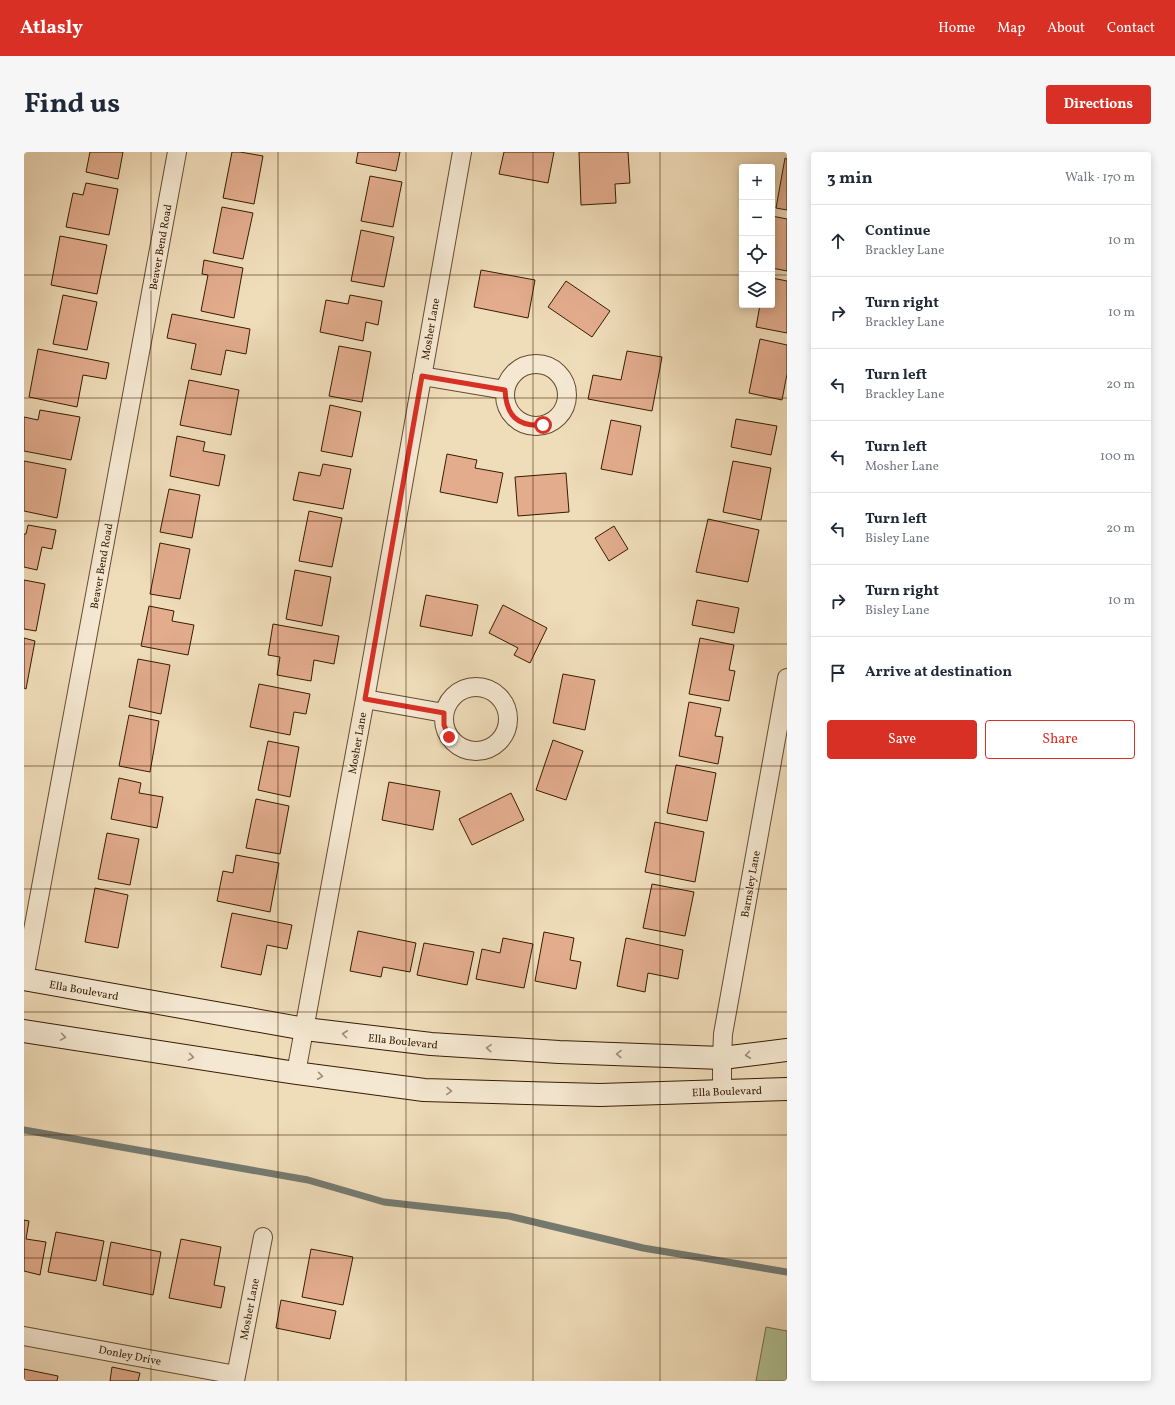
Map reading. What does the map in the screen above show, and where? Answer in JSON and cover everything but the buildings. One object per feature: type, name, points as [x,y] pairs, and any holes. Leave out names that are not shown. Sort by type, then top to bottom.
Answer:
[{"type":"main road","name":"Ella Boulevard","points":[[24,979],[305,1029],[431,1044],[559,1052],[722,1058],[787,1050]]},
{"type":"main road","name":"Ella Boulevard","points":[[24,1031],[296,1073],[424,1090],[600,1095],[787,1089]]},
{"type":"street","name":"Beaver Bend Road","points":[[24,979],[177,152]]},
{"type":"street","name":"Mosher Lane","points":[[296,1073],[365,699],[462,152]]},
{"type":"street","points":[[422,376],[505,390]]},
{"type":"street","name":"Barnsley Lane","points":[[722,1091],[723,1034],[787,678]]},
{"type":"street","points":[[365,699],[444,713]]},
{"type":"street","name":"Mosher Lane","points":[[235,1378],[263,1237]]},
{"type":"street","name":"Donley Drive","points":[[24,1336],[235,1378]]},
{"type":"green space","points":[[766,1327],[787,1331],[787,1381],[756,1381]]},
{"type":"waterway","points":[[24,1130],[308,1180],[384,1202],[509,1216],[643,1248],[787,1272]]},
{"type":"route","points":[[449,737],[444,725],[444,713],[365,699],[422,376],[505,390],[506,402],[510,413],[520,422],[531,426],[543,425]]}]
